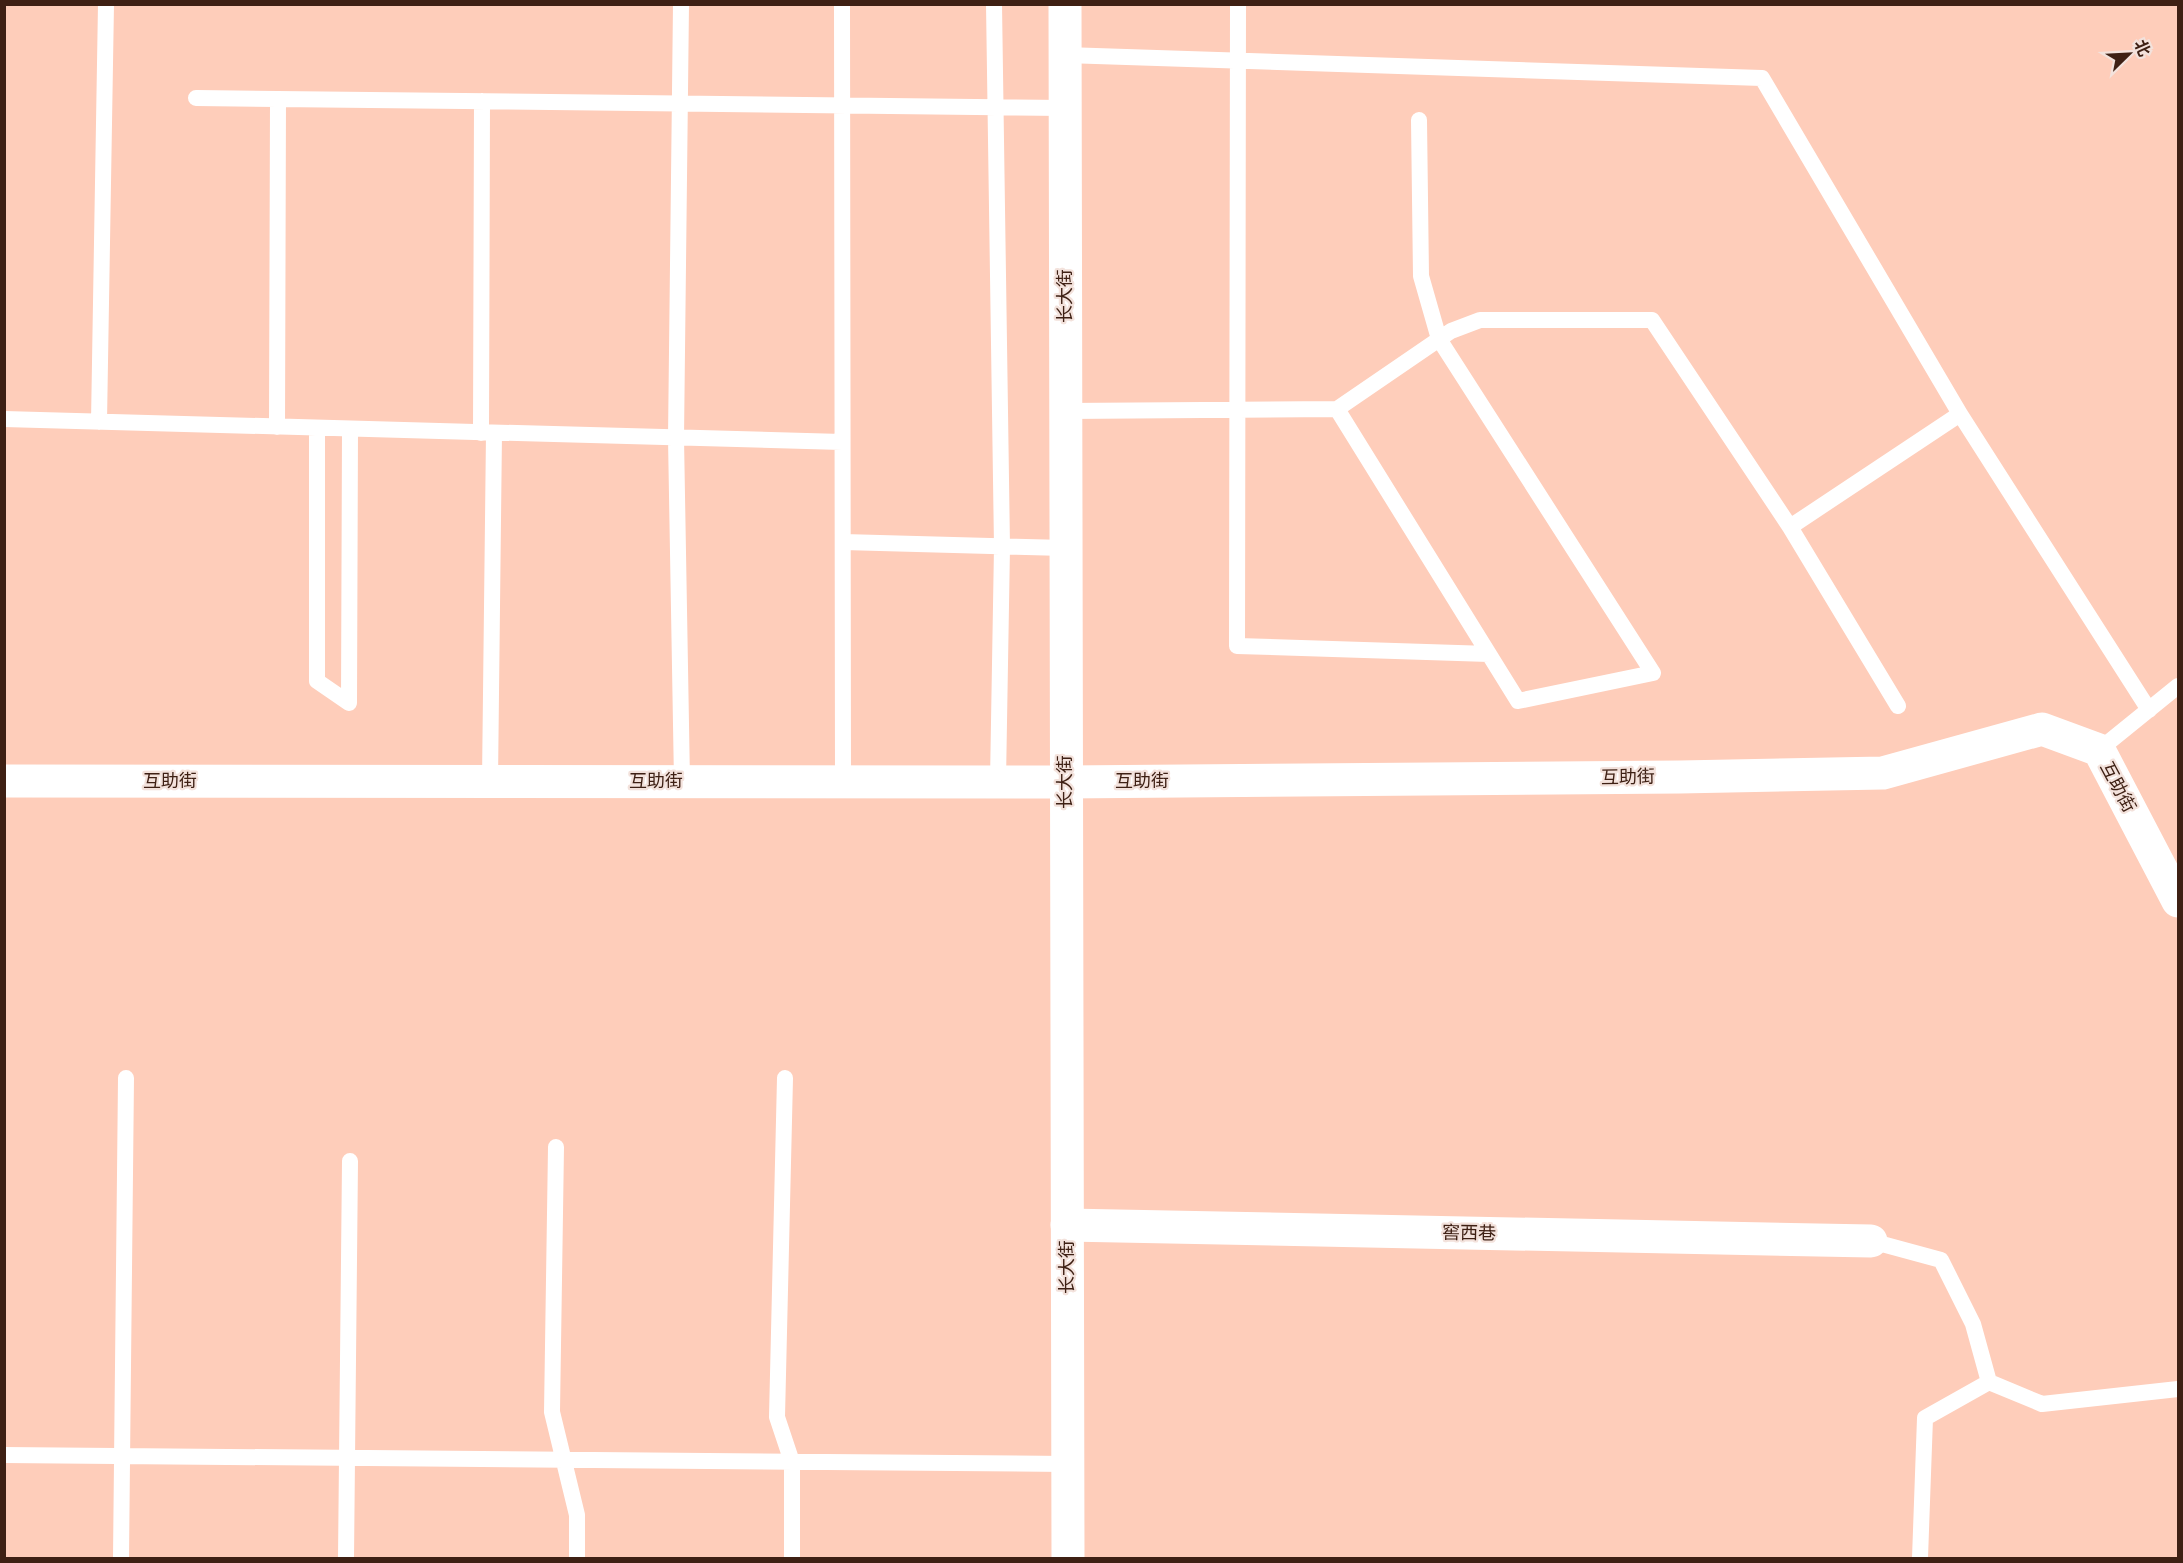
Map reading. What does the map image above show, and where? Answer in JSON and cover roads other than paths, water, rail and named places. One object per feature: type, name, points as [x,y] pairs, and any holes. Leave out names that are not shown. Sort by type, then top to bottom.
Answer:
[{"type":"street","name":"长大街","points":[[1065,4],[1068,1558]]},
{"type":"street","name":"互助街","points":[[4,781],[1065,782],[1680,777],[1883,772],[2042,729],[2099,750],[2178,901]]},
{"type":"street","name":"窖西巷","points":[[1067,1225],[1871,1241]]},
{"type":"lane","points":[[99,422],[106,4]]},
{"type":"lane","points":[[681,4],[676,438],[682,781]]},
{"type":"lane","points":[[842,4],[843,781]]},
{"type":"lane","points":[[994,4],[1002,547],[998,782]]},
{"type":"lane","points":[[1238,4],[1237,646],[1490,654]]},
{"type":"lane","points":[[1065,55],[1762,78],[1960,414],[2149,710]]},
{"type":"lane","points":[[196,98],[1064,108]]},
{"type":"lane","points":[[277,427],[278,99]]},
{"type":"lane","points":[[482,101],[488,433],[490,781]]},
{"type":"lane","points":[[1337,409],[1518,701],[1653,673],[1439,339],[1421,276],[1419,120]]},
{"type":"lane","points":[[1065,411],[1337,409],[1450,331],[1480,320],[1652,320],[1790,527],[1898,706]]},
{"type":"lane","points":[[1790,527],[1960,414]]},
{"type":"lane","points":[[4,419],[842,442]]},
{"type":"lane","points":[[317,428],[317,681],[349,702],[350,429]]},
{"type":"lane","points":[[843,542],[1065,548]]},
{"type":"lane","points":[[2099,750],[2178,686]]},
{"type":"lane","points":[[122,1558],[126,1078]]},
{"type":"lane","points":[[785,1078],[777,1417],[792,1462],[792,1558]]},
{"type":"lane","points":[[556,1147],[552,1412],[577,1515],[577,1558]]},
{"type":"lane","points":[[346,1558],[350,1161]]},
{"type":"lane","points":[[1871,1241],[1941,1260],[1973,1324],[1989,1382]]},
{"type":"lane","points":[[1989,1382],[2042,1404],[2178,1389]]},
{"type":"lane","points":[[1920,1558],[1925,1418],[1989,1382]]},
{"type":"lane","points":[[4,1455],[1068,1464]]}]
